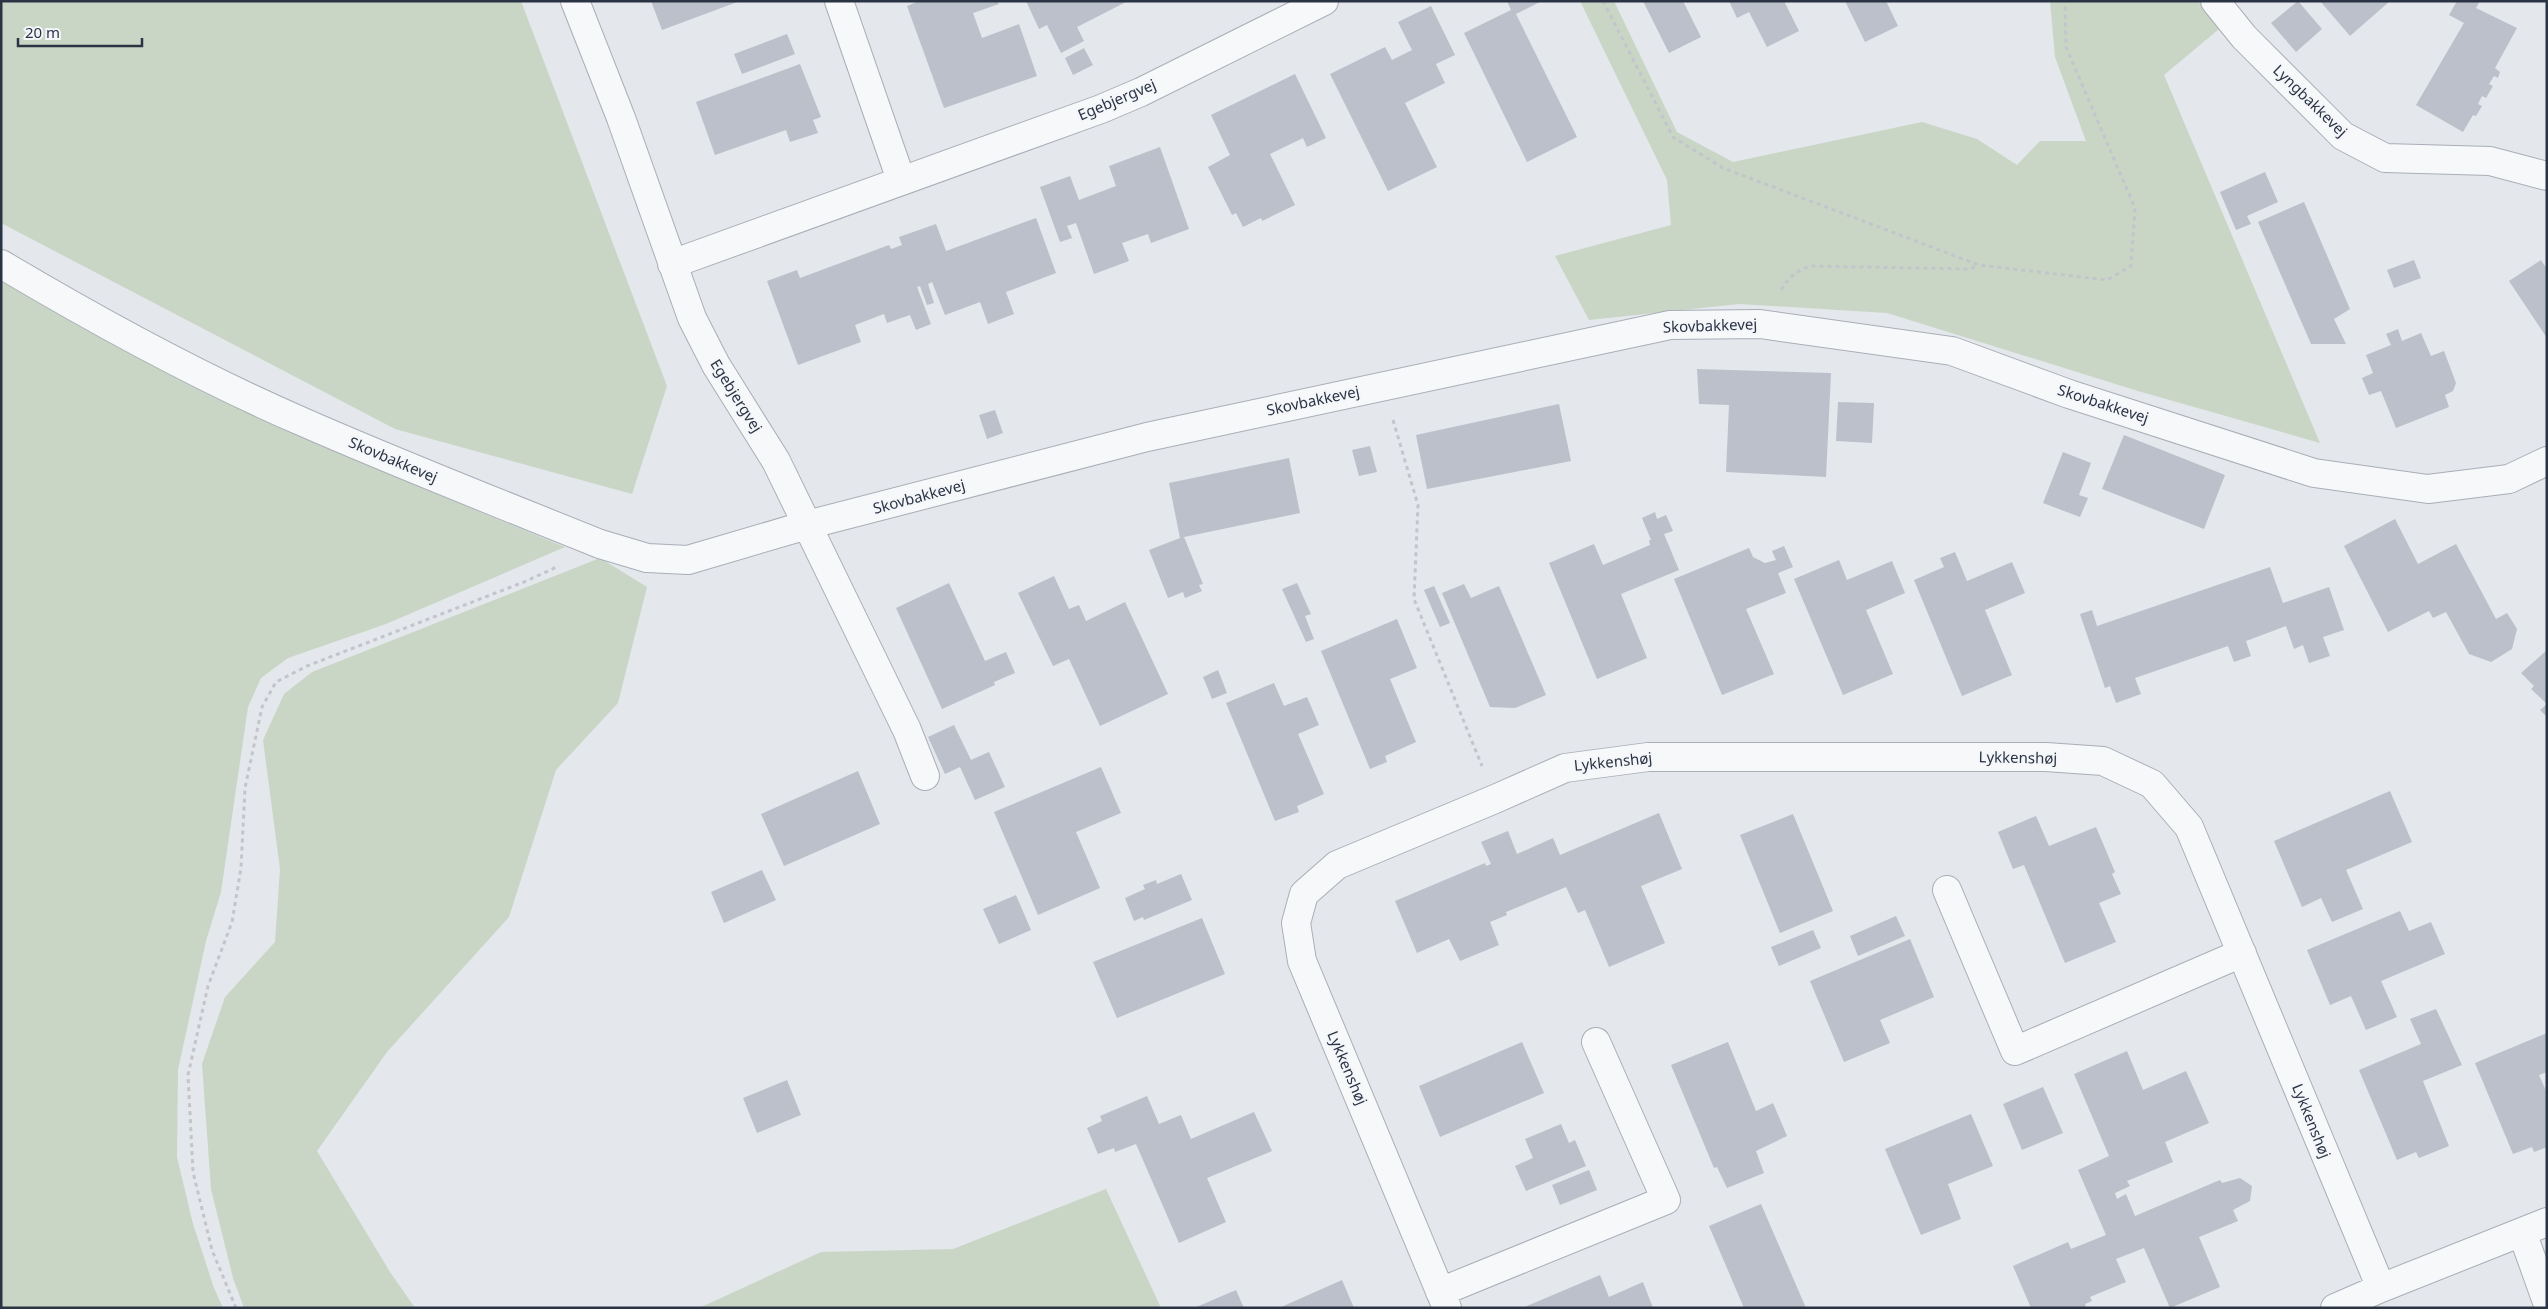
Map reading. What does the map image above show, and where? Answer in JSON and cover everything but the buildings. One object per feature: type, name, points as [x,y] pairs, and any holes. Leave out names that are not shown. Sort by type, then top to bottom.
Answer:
[{"type":"street","name":"Egebjergvej","points":[[575,1],[621,118],[692,318],[704,342],[776,461],[807,525]]},
{"type":"street","points":[[839,1],[901,180]]},
{"type":"street","name":"Egebjergvej","points":[[672,264],[1101,109],[1324,1]]},
{"type":"street","name":"Lyngbakkevej","points":[[2215,1],[2244,37],[2343,136],[2385,158],[2490,161],[2547,176]]},
{"type":"street","name":"Skovbakkevej","points":[[1,264],[53,295],[301,422],[600,544],[647,558],[688,560],[807,525],[1147,437],[1670,325],[1760,324],[1952,351],[2069,394],[2314,473],[2428,489],[2509,479],[2547,461]]},
{"type":"street","points":[[807,525],[907,730],[925,776]]},
{"type":"street","name":"Lykkenshøj","points":[[1596,1042],[1666,1200],[1443,1300],[1302,961],[1296,923],[1304,894],[1337,865],[1565,768],[1648,757],[2046,757],[2103,761],[2152,784],[2189,827],[2381,1288]]},
{"type":"street","points":[[1947,890],[2015,1051],[2242,953]]},
{"type":"street","points":[[2335,1308],[2547,1222]]},
{"type":"street","points":[[2522,1232],[2547,1302]]},
{"type":"path","points":[[1603,1],[1673,137],[1723,168],[1979,264],[2107,280],[2131,266],[2135,208],[2066,46],[2065,1]]},
{"type":"path","points":[[1760,324],[1789,277],[1796,271],[1810,266],[1970,269],[1979,264]]},
{"type":"path","points":[[1383,386],[1418,505],[1414,599],[1495,799]]},
{"type":"path","points":[[236,1308],[212,1250],[193,1172],[188,1075],[208,986],[232,922],[241,868],[245,788],[262,707],[276,682],[307,666],[524,582],[571,561],[600,544]]},
{"type":"green space","points":[[1,1],[521,1],[667,386],[632,494],[395,429],[1,223]]},
{"type":"green space","points":[[1580,1],[1614,1],[1677,132],[1733,162],[1922,122],[1977,139],[2017,165],[2040,141],[2086,141],[2055,57],[2050,1],[2198,1],[2219,29],[2164,75],[2320,443],[2138,391],[1887,313],[1739,304],[1589,320],[1555,256],[1671,225],[1667,180]]},
{"type":"green space","points":[[1,281],[127,351],[248,411],[383,472],[565,547],[386,624],[288,658],[261,678],[248,707],[221,892],[206,941],[178,1070],[177,1157],[193,1224],[214,1288],[223,1308],[1,1308]]},
{"type":"green space","points":[[600,558],[647,587],[618,703],[556,770],[509,917],[387,1052],[317,1151],[390,1272],[415,1308],[244,1308],[233,1278],[211,1189],[202,1064],[225,997],[275,942],[280,869],[263,740],[284,694],[312,672]]},
{"type":"green space","points":[[1106,1189],[1161,1308],[699,1308],[821,1252],[953,1249]]}]
